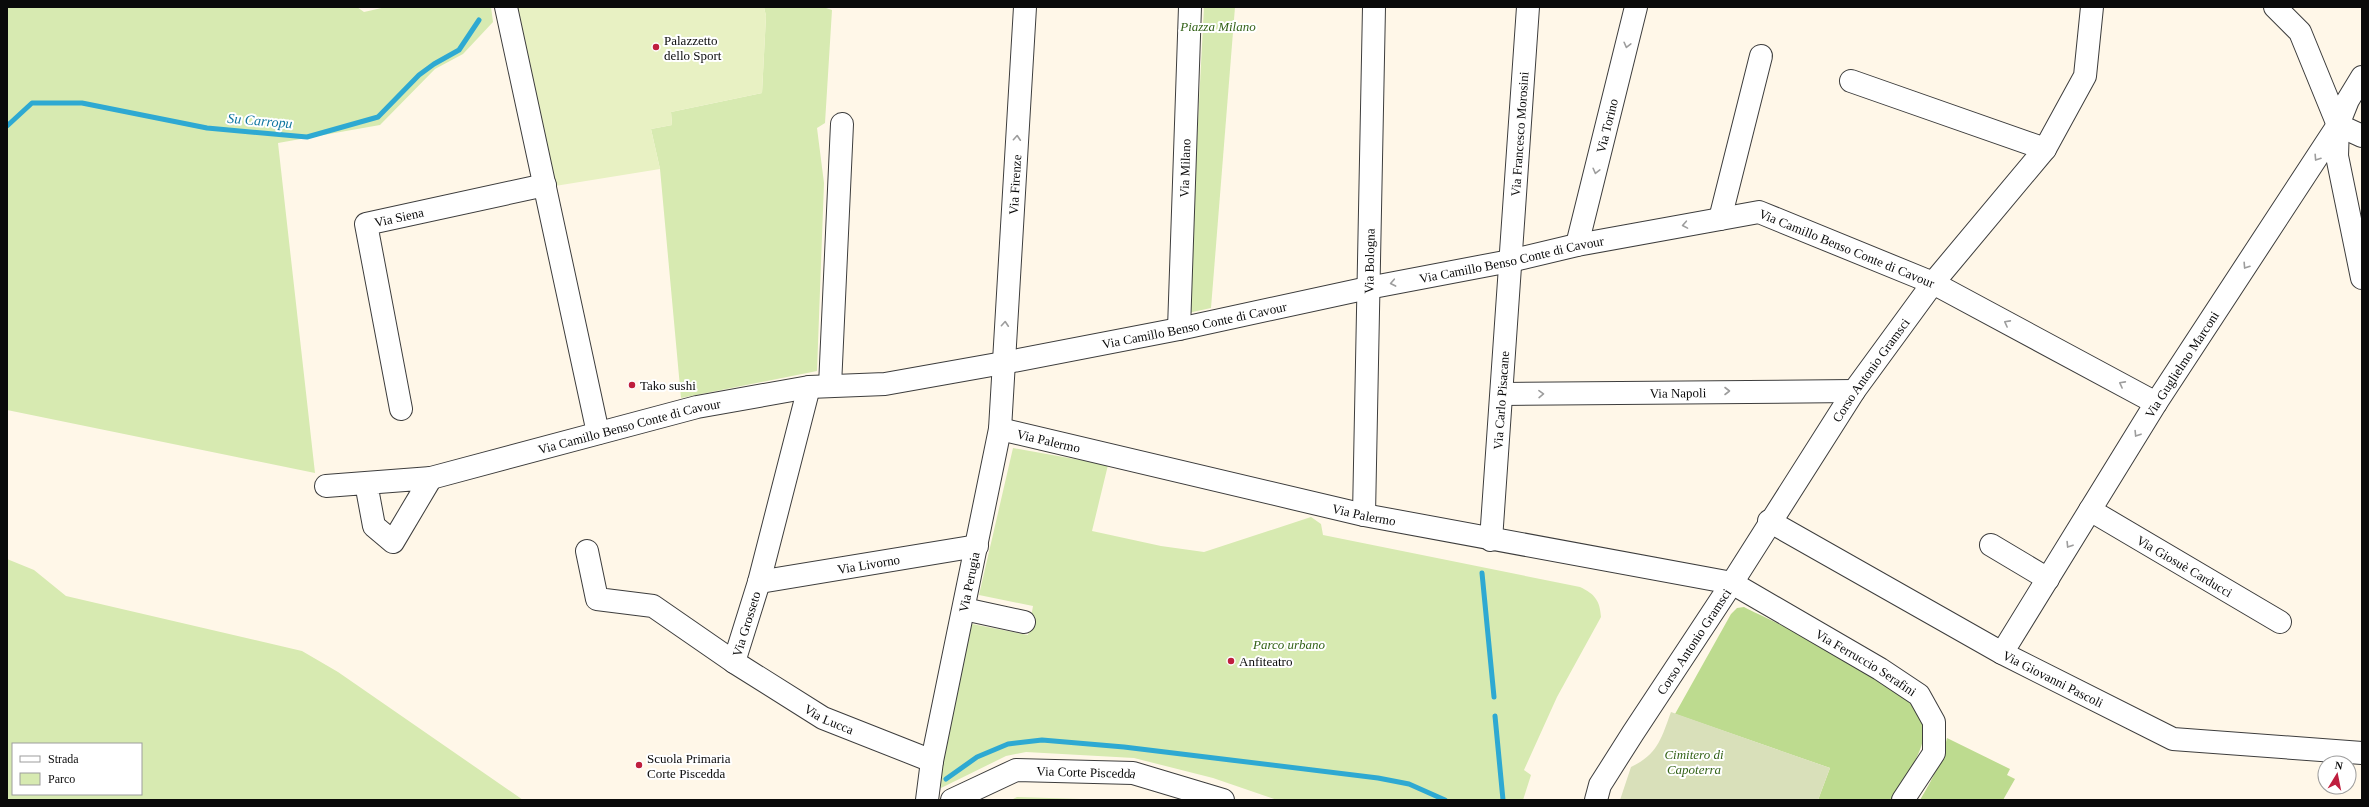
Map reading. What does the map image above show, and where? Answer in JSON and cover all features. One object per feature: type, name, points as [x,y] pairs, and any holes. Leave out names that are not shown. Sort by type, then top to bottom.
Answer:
[{"type":"street","points":[[506,7],[598,433]]},
{"type":"street","name":"Via Firenze","points":[[1003,363],[1025,7]]},
{"type":"street","name":"Via Milano","points":[[1179,330],[1190,7]]},
{"type":"street","name":"Via Bologna","points":[[1364,515],[1374,7]]},
{"type":"street","name":"Via Francesco Morosini","points":[[1510,261],[1528,7]]},
{"type":"street","name":"Via Torino","points":[[1577,245],[1636,7]]},
{"type":"street","name":"Corso Antonio Gramsci","points":[[1596,800],[1600,785],[1632,733],[1732,583],[1769,521],[1854,391],[1933,283],[2045,149],[2085,76],[2092,7]]},
{"type":"street","points":[[2276,7],[2300,32],[2338,125],[2337,156],[2362,278]]},
{"type":"street","points":[[1720,219],[1761,56]]},
{"type":"street","name":"Via Guglielmo Marconi","points":[[2002,652],[2156,403],[2338,125],[2348,100],[2362,77]]},
{"type":"street","points":[[1850,81],[2045,149]]},
{"type":"street","points":[[819,387],[842,124]]},
{"type":"street","points":[[2338,125],[2362,136]]},
{"type":"street","name":"Via Siena","points":[[401,409],[366,224],[545,185]]},
{"type":"street","name":"Via Camillo Benso Conte di Cavour","points":[[326,486],[431,478],[697,407],[819,387],[885,384],[1003,363],[1179,330],[1368,288],[1510,261],[1577,245],[1759,212],[1933,283],[2156,403]]},
{"type":"street","name":"Via Carlo Pisacane","points":[[1491,540],[1510,261]]},
{"type":"street","name":"Via Perugia","points":[[927,800],[932,762],[1000,430],[1003,363]]},
{"type":"street","name":"Via Grosseto","points":[[587,551],[597,599],[653,606],[734,662],[760,582],[819,387]]},
{"type":"street","name":"Via Napoli","points":[[1502,394],[1854,391]]},
{"type":"street","name":"Via Palermo","points":[[1000,430],[1364,515],[1491,540],[1732,583]]},
{"type":"street","points":[[366,483],[374,526],[393,542],[431,478]]},
{"type":"street","name":"Via Giosuè Carducci","points":[[2090,510],[2280,622]]},
{"type":"street","name":"Via Giovanni Pascoli","points":[[1769,521],[2002,652],[2173,739],[2362,753]]},
{"type":"street","points":[[1991,545],[2048,579]]},
{"type":"street","name":"Via Livorno","points":[[760,582],[977,546]]},
{"type":"street","name":"Via Ferruccio Serafini","points":[[1732,583],[1880,669],[1919,696],[1934,722],[1934,753],[1903,800]]},
{"type":"street","points":[[964,609],[1024,622]]},
{"type":"street","name":"Via Lucca","points":[[734,662],[823,718],[932,762]]},
{"type":"street","name":"Via Corte Piscedda","points":[[952,800],[1016,770],[1133,773],[1222,800]]},
{"type":"green space","points":[[7,7],[357,7],[364,12],[386,7],[491,7],[493,22],[463,54],[435,69],[380,125],[278,143],[315,473],[7,410]]},
{"type":"green space","points":[[518,7],[764,7],[766,16],[762,93],[671,112],[672,125],[651,129],[660,169],[555,186]]},
{"type":"green space","points":[[764,7],[823,7],[832,10],[825,123],[817,128],[824,183],[817,371],[681,398],[660,169],[651,129],[672,125],[671,112],[762,93],[766,16]]},
{"type":"green space","name":"Piazza Milano","points":[[1204,7],[1235,7],[1211,308],[1188,313]]},
{"type":"green space","name":"Parco urbano","points":[[1013,448],[1108,465],[1092,531],[1161,546],[1204,552],[1311,517],[1321,524],[1323,535],[1580,587],[1589,592],[1598,602],[1601,617],[1557,697],[1524,770],[1531,775],[1523,800],[1277,800],[1213,778],[1134,758],[1026,752],[1006,756],[941,788],[938,776],[972,624],[1028,635],[1033,606],[979,595]]},
{"type":"green space","points":[[7,559],[34,570],[66,596],[302,651],[338,672],[523,800],[7,800]]},
{"type":"green space","points":[[1744,607],[1846,658],[1899,693],[1917,711],[1924,727],[1924,736],[1918,756],[1891,800],[1818,800],[1830,768],[1675,714],[1731,614],[1737,608]]},
{"type":"green space","name":"Cimitero di Capoterra","points":[[1671,712],[1830,768],[1818,800],[1620,800],[1631,767],[1647,757],[1653,751],[1661,738]]},
{"type":"green space","points":[[1947,738],[2010,769],[2007,775],[2015,779],[2003,800],[1920,800],[1936,770]]},
{"type":"green space","points":[[1017,797],[1113,800],[1011,800]]},
{"type":"waterway","name":"Su Carropu","points":[[7,126],[32,103],[82,103],[207,128],[307,137],[378,117],[419,75],[434,64],[459,50],[479,20]]},
{"type":"waterway","points":[[1482,573],[1494,697]]},
{"type":"waterway","points":[[1495,716],[1503,800]]},
{"type":"waterway","points":[[946,779],[977,757],[1008,744],[1042,740],[1124,747],[1378,778],[1409,784],[1445,800]]},
{"type":"place","name":"Palazzetto dello Sport","points":[[656,47]]},
{"type":"place","name":"Tako sushi","points":[[632,385]]},
{"type":"place","name":"Anfiteatro","points":[[1231,661]]},
{"type":"place","name":"Scuola Primaria Corte Piscedda","points":[[639,765]]}]
